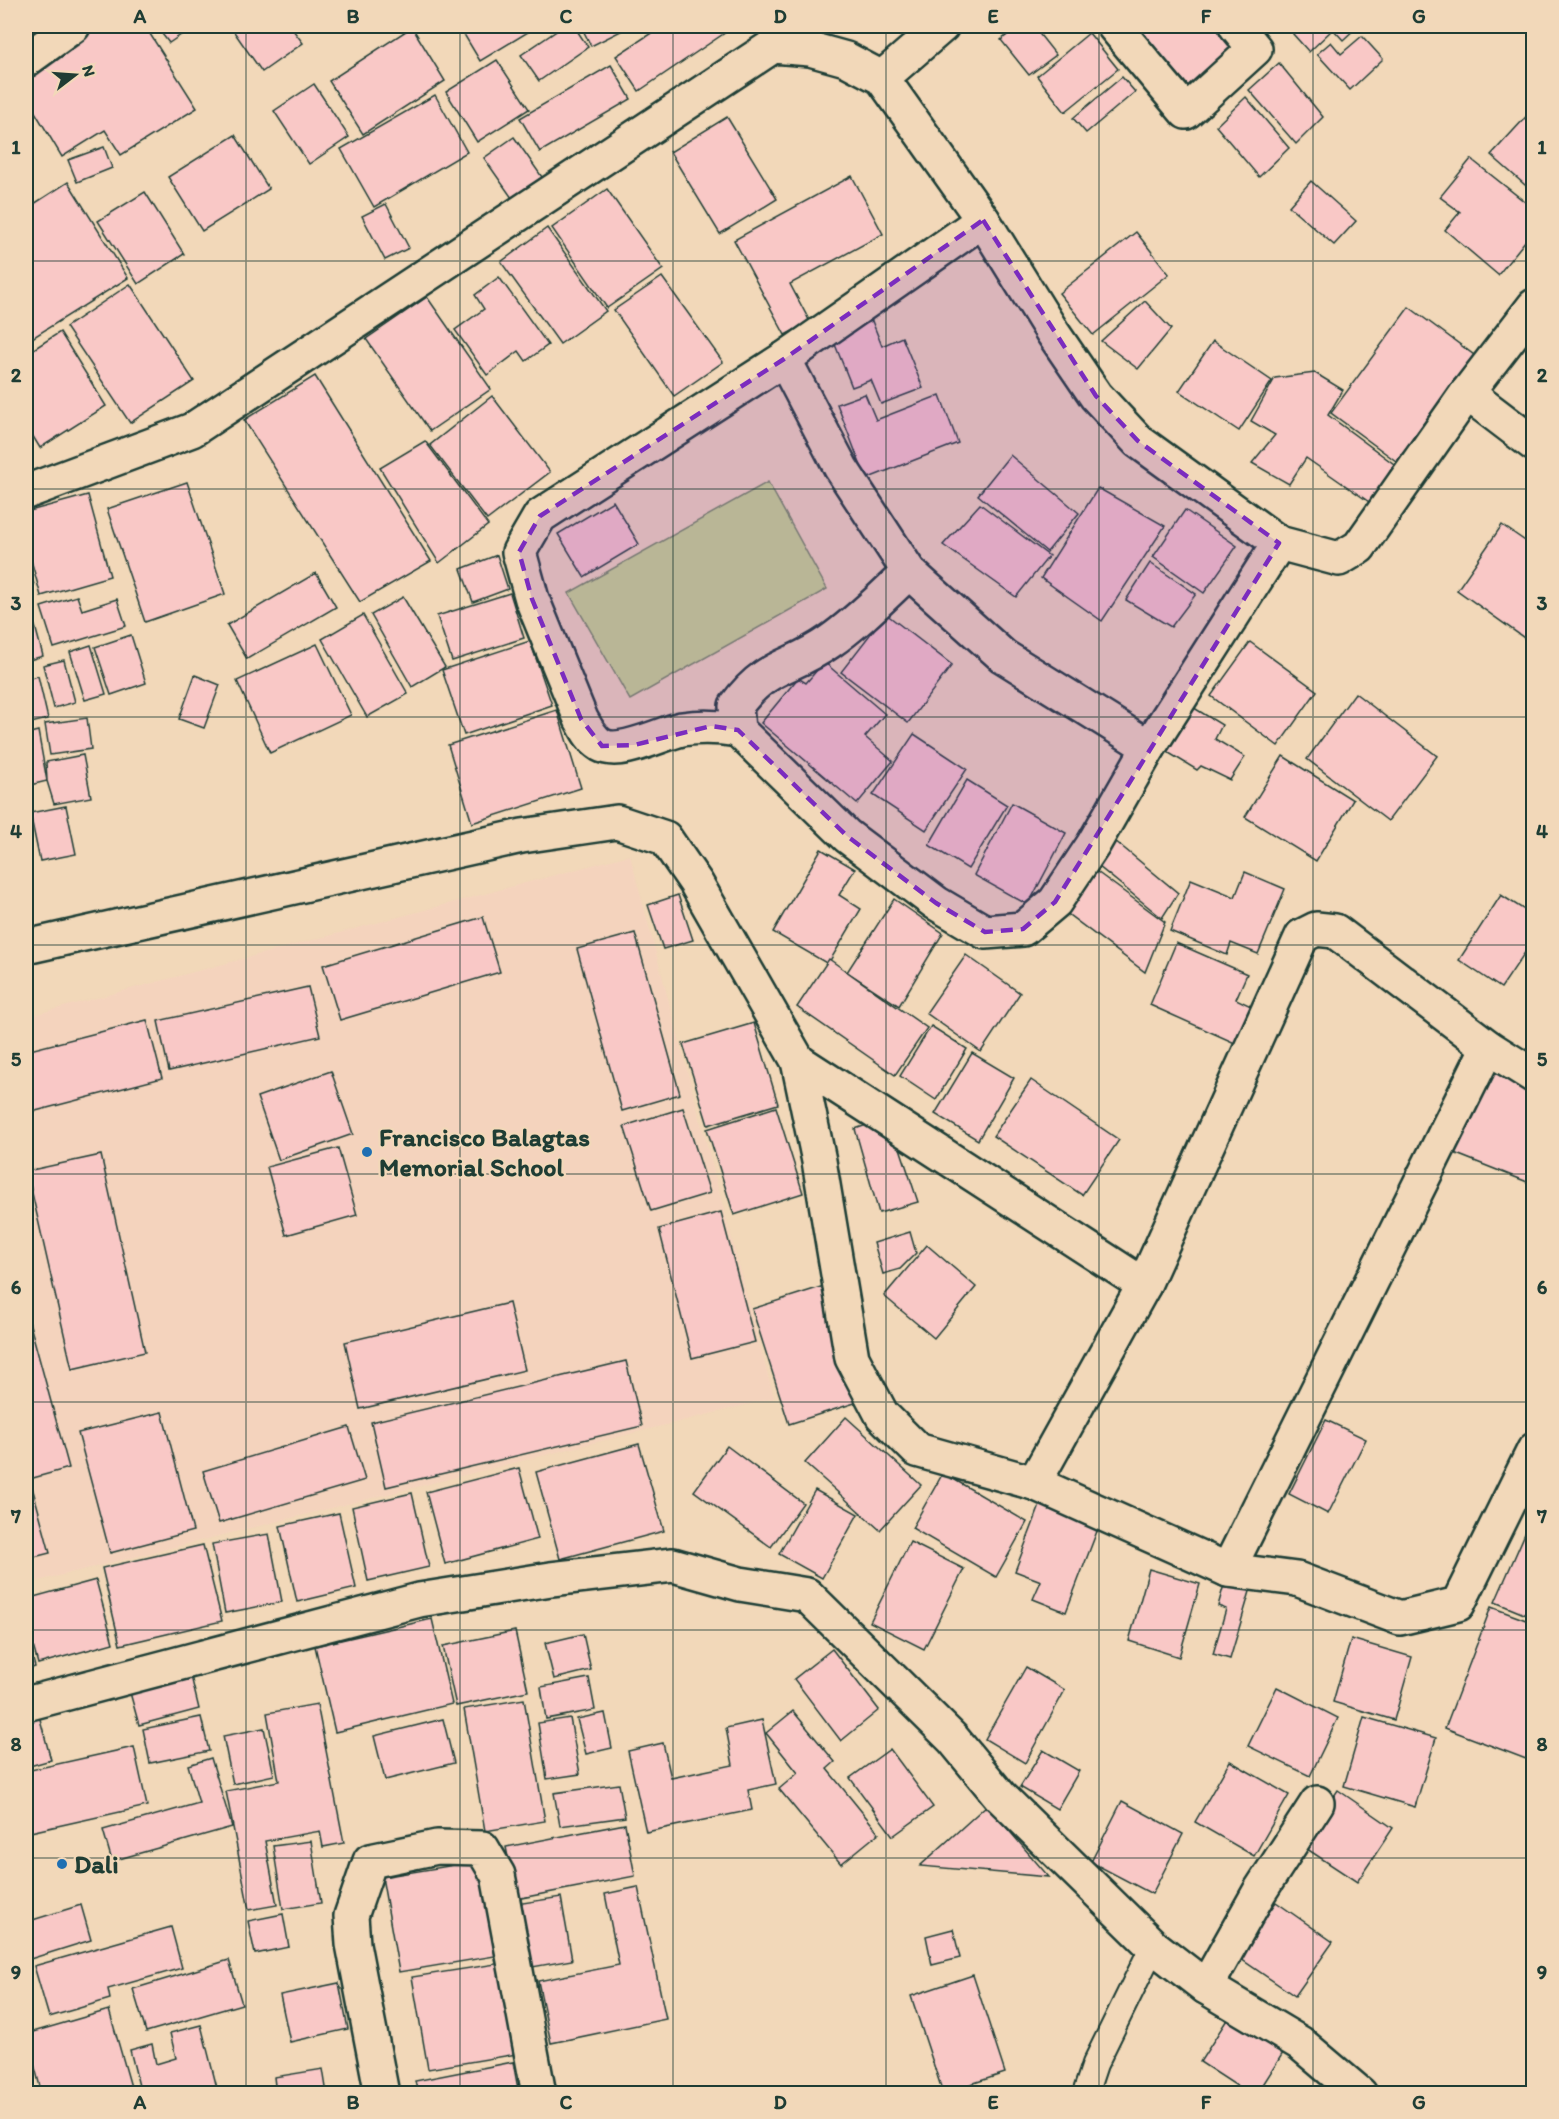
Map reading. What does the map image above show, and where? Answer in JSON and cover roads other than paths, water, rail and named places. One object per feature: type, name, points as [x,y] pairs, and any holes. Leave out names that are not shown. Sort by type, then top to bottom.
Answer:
[{"type":"street","points":[[26,60],[73,26]]},
{"type":"street","points":[[882,78],[942,26]]},
{"type":"street","points":[[1114,26],[1186,112],[1255,49],[1236,26]]},
{"type":"street","points":[[26,492],[192,430],[773,46],[810,49],[846,59],[882,78],[983,220],[1053,333],[1103,404],[1137,441],[1279,543],[1339,559],[1359,547],[1467,393],[1533,306]]},
{"type":"street","points":[[983,220],[784,359],[540,516],[519,552],[532,599],[581,718],[590,734],[602,746],[617,747],[634,745],[680,730],[711,726],[738,730],[847,836],[936,903],[985,932],[1023,929],[1055,902],[1094,845],[1149,747],[1279,543]]},
{"type":"street","points":[[784,359],[841,468],[909,572],[1003,656],[1149,747]]},
{"type":"street","points":[[1467,393],[1533,444]]},
{"type":"street","points":[[738,730],[736,706],[751,686],[771,671],[828,643],[909,572]]},
{"type":"street","points":[[26,947],[522,836],[617,822],[665,838],[696,883],[798,1060],[819,1161],[852,1358],[882,1415],[918,1450],[1034,1483],[1228,1570],[1297,1579],[1400,1618],[1458,1604],[1533,1450]]},
{"type":"street","points":[[1034,1483],[1144,1286],[1302,936],[1316,929],[1335,931],[1488,1047],[1533,1076]]},
{"type":"street","points":[[1228,1570],[1488,1047]]},
{"type":"street","points":[[798,1060],[1144,1286]]},
{"type":"street","points":[[26,1704],[419,1600],[551,1579],[673,1565],[740,1584],[807,1595],[953,1739],[1000,1796],[1153,1946],[1206,1987],[1300,2043],[1360,2094]]},
{"type":"street","points":[[1206,1987],[1260,1891],[1317,1803]]},
{"type":"street","points":[[382,2094],[353,1944],[351,1916],[370,1861],[437,1846],[482,1848],[498,1875],[539,2094]]},
{"type":"lane","points":[[1085,2094],[1095,2064],[1153,1946]]},
{"type":"place","name":"Francisco Balagtas Memorial School","points":[[367,1152]]},
{"type":"place","name":"Dali","points":[[62,1864]]}]
